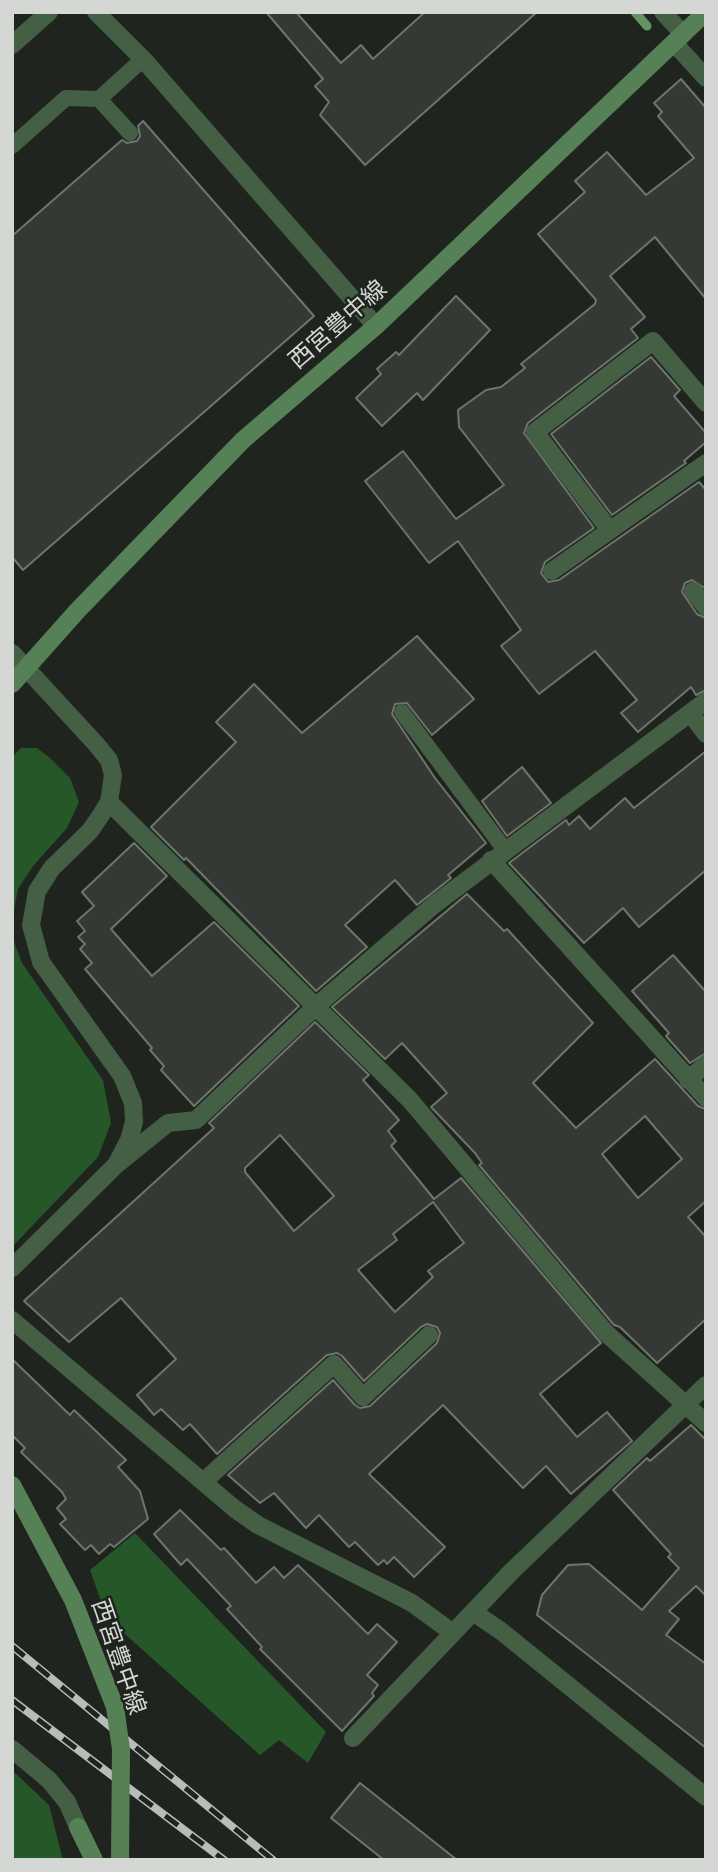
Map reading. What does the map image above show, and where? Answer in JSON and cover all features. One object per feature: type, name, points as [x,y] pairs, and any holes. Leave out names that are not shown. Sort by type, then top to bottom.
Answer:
[{"type":"main road","name":"西宮豊中線","points":[[12,684],[78,610],[243,440],[376,326],[706,12]]},
{"type":"main road","name":"西宮豊中線","points":[[12,1485],[73,1600],[115,1707],[121,1749],[120,1860]]},
{"type":"main road","points":[[78,1827],[82,1860]]},
{"type":"main road","points":[[78,1827],[94,1860]]},
{"type":"street","points":[[12,44],[49,12]]},
{"type":"street","points":[[96,12],[143,59],[376,326]]},
{"type":"street","points":[[663,12],[678,39],[706,78]]},
{"type":"street","points":[[609,529],[535,432],[653,341],[706,403]]},
{"type":"street","points":[[552,571],[706,463]]},
{"type":"street","points":[[693,591],[706,607]]},
{"type":"street","points":[[12,653],[109,760],[113,775],[109,802],[90,831],[52,868],[37,891],[31,925],[41,961],[122,1076],[133,1103],[134,1122],[129,1140],[116,1165]]},
{"type":"street","points":[[12,1268],[116,1165],[169,1123],[196,1120],[314,1008],[498,855],[706,701]]},
{"type":"street","points":[[690,713],[706,734]]},
{"type":"street","points":[[109,802],[314,1008],[410,1100],[606,1333],[706,1423]]},
{"type":"street","points":[[498,855],[706,1098]]},
{"type":"street","points":[[688,1080],[706,1064]]},
{"type":"street","points":[[12,1320],[203,1482],[258,1525],[412,1603],[453,1633]]},
{"type":"street","points":[[203,1482],[334,1364],[362,1397],[429,1335]]},
{"type":"street","points":[[353,1738],[473,1612],[706,1385]]},
{"type":"street","points":[[473,1612],[501,1631],[706,1797]]},
{"type":"street","points":[[12,1749],[49,1780],[67,1802],[78,1827]]},
{"type":"lane","points":[[12,146],[66,98],[99,99],[143,59]]},
{"type":"lane","points":[[99,99],[130,133]]},
{"type":"lane","points":[[401,712],[498,855]]},
{"type":"green space","points":[[21,748],[37,748],[50,758],[70,778],[79,802],[67,828],[33,866],[18,889],[12,921],[12,757]]},
{"type":"green space","points":[[12,936],[22,963],[103,1080],[111,1123],[98,1157],[12,1247]]},
{"type":"green space","points":[[135,1533],[326,1732],[308,1763],[279,1740],[260,1755],[107,1618],[90,1570]]},
{"type":"green space","points":[[12,1770],[49,1805],[63,1860],[12,1860]]},
{"type":"building","points":[[266,12],[296,12],[341,63],[361,45],[373,59],[425,12],[537,12],[365,165],[320,115],[329,102],[315,86],[323,79]]},
{"type":"building","points":[[681,79],[706,108],[706,299],[655,237],[610,276],[645,317],[631,329],[638,338],[528,423],[524,433],[594,528],[545,562],[541,573],[548,582],[559,580],[699,482],[706,490],[706,589],[692,580],[685,583],[682,592],[697,614],[706,618],[706,690],[696,695],[691,687],[638,732],[621,713],[637,700],[595,651],[539,694],[501,646],[521,630],[458,541],[429,563],[365,481],[403,451],[456,519],[504,485],[459,427],[458,410],[486,390],[501,387],[525,368],[521,364],[595,304],[596,300],[538,234],[585,192],[575,181],[607,152],[646,195],[694,158],[658,116],[662,112],[654,103]]},
{"type":"building","points":[[143,121],[314,316],[23,570],[12,557],[12,236],[122,140],[127,143],[137,141],[140,136],[138,126]]},
{"type":"building","points":[[456,296],[490,330],[423,400],[417,393],[382,426],[356,398],[381,374],[377,369],[396,352],[399,355]]},
{"type":"building","points":[[651,357],[680,390],[674,396],[706,433],[706,442],[684,461],[686,463],[612,515],[551,434]]},
{"type":"building","points":[[417,636],[474,699],[432,735],[407,703],[395,704],[392,714],[435,778],[486,843],[448,875],[451,878],[417,905],[395,880],[345,925],[367,947],[316,991],[186,858],[184,860],[151,827],[236,742],[216,722],[254,684],[302,733]]},
{"type":"building","points":[[706,751],[706,870],[639,927],[623,908],[584,943],[509,863],[566,820],[569,825],[579,816],[590,829],[625,798],[634,808]]},
{"type":"building","points":[[522,767],[551,803],[507,836],[482,801]]},
{"type":"building","points":[[134,843],[167,876],[111,929],[152,976],[214,922],[299,1006],[194,1106],[161,1070],[164,1066],[150,1050],[152,1048],[85,969],[92,963],[80,949],[85,944],[78,937],[85,931],[77,921],[94,906],[82,892]]},
{"type":"building","points":[[467,894],[504,931],[507,929],[593,1023],[533,1083],[576,1128],[655,1059],[698,1106],[706,1109],[706,1201],[688,1217],[706,1237],[706,1319],[657,1363],[620,1327],[614,1325],[479,1165],[482,1163],[475,1153],[431,1107],[447,1093],[402,1043],[385,1059],[332,1007]],"holes":[[[645,1116],[682,1159],[638,1198],[602,1154]]]},
{"type":"building","points":[[673,955],[706,992],[706,1053],[690,1063],[666,1036],[669,1033],[632,991]]},
{"type":"building","points":[[315,1022],[369,1075],[363,1080],[399,1120],[388,1131],[396,1141],[391,1146],[434,1199],[461,1178],[601,1343],[540,1394],[577,1437],[607,1412],[632,1441],[571,1494],[546,1466],[523,1488],[443,1405],[369,1474],[445,1547],[414,1577],[394,1557],[387,1564],[384,1560],[378,1565],[355,1542],[349,1547],[319,1515],[306,1528],[274,1493],[260,1503],[228,1475],[333,1380],[355,1405],[360,1408],[370,1406],[437,1343],[440,1333],[437,1327],[427,1324],[421,1327],[364,1381],[342,1356],[337,1353],[327,1355],[217,1454],[190,1424],[183,1430],[161,1409],[154,1415],[137,1395],[176,1359],[121,1298],[69,1342],[24,1301],[214,1128],[209,1123]],"holes":[[[280,1135],[334,1196],[294,1231],[245,1172],[245,1168]],[[433,1202],[464,1243],[428,1271],[433,1277],[395,1312],[358,1270],[397,1240],[393,1234]]]},
{"type":"building","points":[[12,1359],[70,1415],[74,1410],[126,1460],[118,1467],[140,1491],[148,1519],[114,1547],[110,1544],[99,1554],[91,1545],[85,1550],[60,1524],[66,1519],[57,1508],[66,1499],[21,1452],[25,1448],[12,1435]]},
{"type":"building","points":[[691,1425],[706,1440],[706,1596],[696,1586],[669,1611],[679,1619],[666,1635],[706,1664],[706,1748],[537,1615],[542,1595],[568,1565],[589,1564],[642,1610],[679,1568],[668,1557],[671,1554],[613,1490],[647,1458],[650,1461]]},
{"type":"building","points":[[180,1510],[221,1550],[224,1548],[256,1583],[274,1567],[284,1578],[298,1565],[368,1634],[377,1624],[397,1642],[367,1675],[378,1685],[372,1693],[374,1696],[342,1731],[260,1649],[262,1647],[227,1609],[231,1606],[187,1559],[181,1565],[154,1534]]},
{"type":"building","points":[[360,1783],[457,1860],[384,1860],[331,1818]]},
{"type":"waterway","points":[[635,12],[647,26]]},
{"type":"railway","points":[[12,1646],[273,1860]]},
{"type":"railway","points":[[12,1700],[224,1860]]}]
